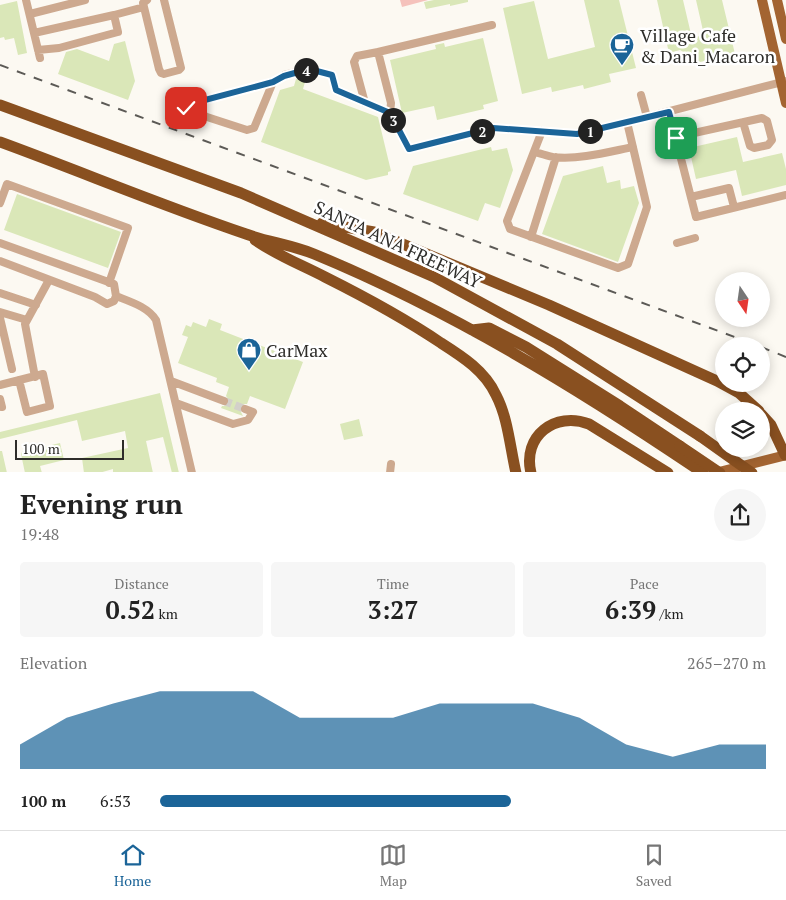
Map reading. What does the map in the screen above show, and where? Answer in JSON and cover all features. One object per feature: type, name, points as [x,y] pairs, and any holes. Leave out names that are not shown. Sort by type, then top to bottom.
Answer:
[{"type":"highway","name":"SANTA ANA FREEWAY","points":[[0,105],[241,194],[434,276],[557,344],[700,436],[752,472]]},
{"type":"highway","points":[[0,142],[247,234],[311,253],[365,277],[472,330],[489,328],[526,348],[620,406],[678,450],[703,472]]},
{"type":"highway","points":[[303,220],[374,232],[491,280],[717,380],[739,393],[749,402]]},
{"type":"highway","points":[[247,234],[274,253],[403,318],[468,361],[487,380],[496,395],[502,409],[516,472]]},
{"type":"highway","points":[[531,472],[530,454],[534,443],[543,430],[564,420],[575,420],[589,424],[668,472]]},
{"type":"highway","points":[[770,424],[786,455]]},
{"type":"highway","points":[[678,450],[720,472]]},
{"type":"main road","points":[[762,0],[783,82],[786,104]]},
{"type":"main road","points":[[777,0],[786,39]]},
{"type":"main road","points":[[715,472],[786,455]]},
{"type":"street","points":[[26,0],[39,54],[118,32],[114,14]]},
{"type":"street","points":[[30,14],[85,0]]},
{"type":"street","points":[[34,33],[114,14],[145,4],[160,73],[164,74],[181,68],[164,0]]},
{"type":"street","points":[[365,103],[354,62],[357,56],[492,25]]},
{"type":"street","points":[[378,52],[391,103],[390,113],[409,149],[493,128],[577,134],[783,82]]},
{"type":"street","points":[[273,82],[254,128],[247,130],[186,108],[186,105],[273,82],[284,76],[309,69],[332,75],[336,90],[390,113]]},
{"type":"street","points":[[641,95],[647,117]]},
{"type":"street","points":[[669,112],[696,217],[786,195]]},
{"type":"street","points":[[676,138],[743,122],[762,118],[767,121],[772,140],[768,145],[754,148],[750,146],[743,122]]},
{"type":"street","points":[[542,132],[507,221],[510,229],[618,268],[628,264],[648,207],[627,122]]},
{"type":"street","points":[[534,152],[556,157],[599,154],[633,147]]},
{"type":"street","points":[[531,237],[556,157]]},
{"type":"street","points":[[0,203],[4,183],[128,228],[109,283]]},
{"type":"street","points":[[690,197],[729,188],[734,208]]},
{"type":"street","points":[[677,243],[695,238]]},
{"type":"street","points":[[0,243],[114,284],[116,296],[114,301],[107,304],[0,261]]},
{"type":"street","points":[[20,380],[27,412],[50,406],[25,329],[27,320],[49,280]]},
{"type":"street","points":[[0,293],[36,304]]},
{"type":"street","points":[[116,296],[146,309],[156,320],[192,472]]},
{"type":"street","points":[[0,312],[27,320]]},
{"type":"street","points":[[0,318],[12,369]]},
{"type":"street","points":[[0,385],[39,375]]},
{"type":"street","points":[[171,381],[224,400]]},
{"type":"street","points":[[0,398],[2,407]]},
{"type":"street","points":[[176,403],[233,424],[248,420],[253,412],[245,409]]},
{"type":"shaded area","points":[[400,0],[428,0],[402,7]]},
{"type":"building","points":[[434,0],[468,0],[468,2],[426,9],[424,2]]},
{"type":"building","points":[[584,0],[619,0],[636,68],[609,74],[611,82],[584,89],[583,85],[552,92],[551,87],[522,94],[503,8],[534,1],[548,59],[595,47]]},
{"type":"building","points":[[657,0],[683,0],[691,34],[696,37],[704,35],[696,0],[722,0],[735,54],[700,62],[680,50],[669,53]]},
{"type":"building","points":[[17,1],[27,53],[18,55],[14,38],[5,40],[4,37],[0,38],[0,5]]},
{"type":"building","points":[[483,38],[498,101],[483,105],[484,109],[437,120],[434,106],[402,113],[390,60],[436,49],[435,45],[444,43],[445,47]]},
{"type":"building","points":[[125,41],[135,81],[128,100],[58,74],[66,52],[77,49],[109,61],[114,44]]},
{"type":"building","points":[[296,79],[305,82],[303,89],[378,117],[391,171],[388,172],[388,175],[366,180],[261,142],[280,90],[294,86]]},
{"type":"building","points":[[737,137],[743,162],[782,153],[786,169],[786,185],[742,196],[736,170],[696,179],[689,148]]},
{"type":"building","points":[[491,147],[492,151],[507,148],[513,170],[500,208],[485,203],[478,221],[403,194],[413,166]]},
{"type":"building","points":[[603,166],[607,183],[620,180],[621,189],[634,186],[639,203],[618,262],[542,234],[563,176]]},
{"type":"building","points":[[17,194],[121,232],[108,268],[4,230]]},
{"type":"building","name":"CarMax","points":[[209,319],[222,324],[220,330],[303,362],[285,409],[250,396],[247,404],[240,407],[243,416],[221,408],[229,403],[226,396],[229,387],[216,382],[217,378],[178,363],[188,337],[182,335],[186,325],[191,327],[193,322],[206,327]]},
{"type":"building","points":[[160,393],[179,472],[172,472],[163,437],[146,441],[153,472],[113,472],[113,469],[102,472],[84,472],[82,458],[128,448],[125,431],[82,441],[77,420],[0,439],[0,432]]},
{"type":"building","points":[[359,419],[363,436],[344,440],[340,424]]},
{"type":"building","points":[[60,443],[64,460],[40,466],[42,472],[25,472],[22,452]]},
{"type":"building","points":[[0,451],[2,451],[7,472],[0,472]]},
{"type":"tunnel","points":[[224,401],[245,409]]},
{"type":"railway","points":[[0,65],[735,337]]},
{"type":"railway","points":[[770,351],[786,357]]},
{"type":"place","name":"Village Cafe & Dani_Macaron","points":[[622,66]]},
{"type":"place","name":"CarMax","points":[[249,371]]},
{"type":"route","points":[[186,108],[186,105],[273,82],[284,76],[309,69],[332,75],[336,90],[390,113],[409,149],[493,128],[577,134],[669,112],[676,138]]}]
